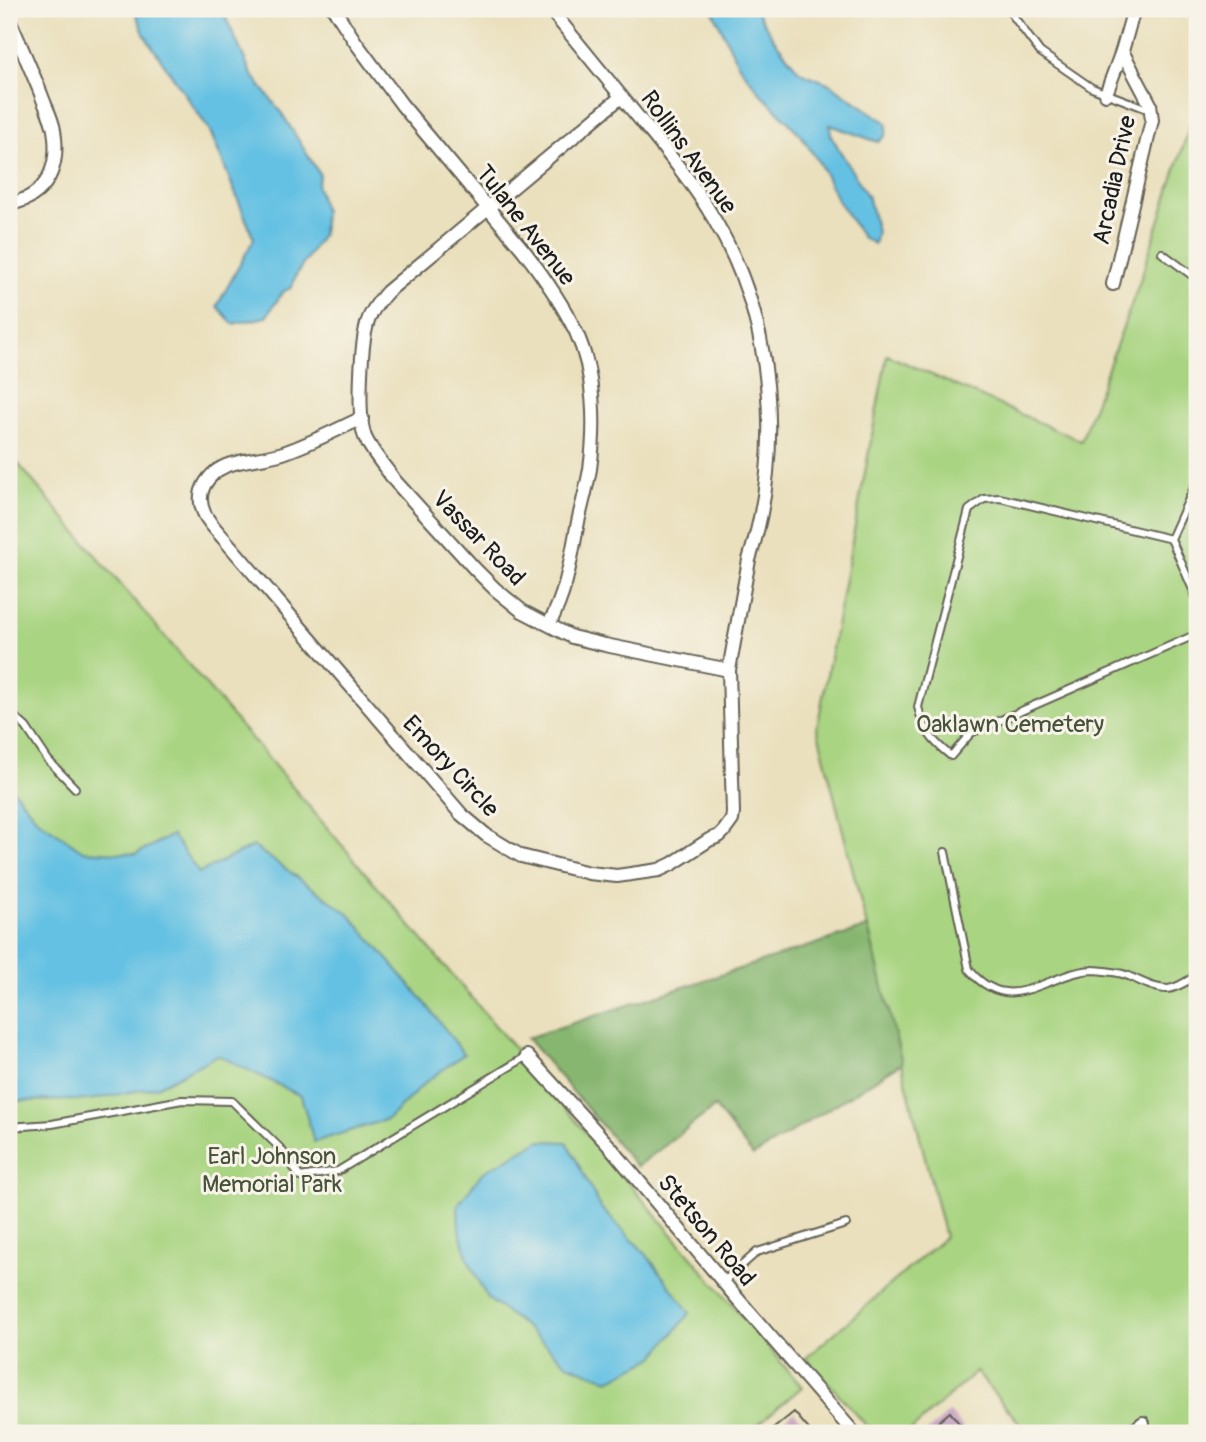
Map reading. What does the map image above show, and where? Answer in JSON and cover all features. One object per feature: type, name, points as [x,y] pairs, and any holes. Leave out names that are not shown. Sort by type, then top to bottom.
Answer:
[{"type":"street","name":"Tulane Avenue","points":[[334,9],[386,85],[524,251],[563,307],[577,335],[589,382],[592,407],[590,470],[567,580],[561,601],[549,624]]},
{"type":"street","name":"Rollins Avenue","points":[[550,9],[678,167],[715,219],[731,249],[752,304],[768,387],[767,461],[764,495],[749,559],[729,670]]},
{"type":"street","points":[[1106,94],[1134,9]]},
{"type":"street","points":[[9,19],[52,122],[55,146],[50,177],[32,195],[9,204]]},
{"type":"street","name":"Arcadia Drive","points":[[1113,284],[1152,120],[1150,104],[1122,51]]},
{"type":"street","name":"Vassar Road","points":[[621,96],[387,292],[372,311],[362,348],[360,388],[364,436],[383,465],[475,569],[522,611],[572,637],[729,670]]},
{"type":"street","name":"Emory Circle","points":[[362,418],[290,451],[239,462],[214,472],[203,486],[202,508],[205,516],[225,540],[461,814],[486,835],[521,856],[589,873],[617,876],[659,870],[724,831],[732,820],[733,813],[729,670]]},
{"type":"street","name":"Stetson Road","points":[[527,1056],[611,1148],[854,1433]]},
{"type":"street","points":[[1130,1433],[1143,1423]]},
{"type":"lane","points":[[1008,9],[1040,52],[1091,88],[1152,111]]},
{"type":"lane","points":[[1162,253],[1197,279]]},
{"type":"lane","points":[[1197,481],[1171,540],[1197,598]]},
{"type":"lane","points":[[1171,540],[1000,498],[984,499],[970,510],[918,707],[922,724],[933,742],[951,756],[971,733],[1197,634]]},
{"type":"lane","points":[[9,712],[26,727],[48,760],[75,788]]},
{"type":"lane","points":[[945,852],[969,969],[976,979],[990,987],[1005,992],[1022,992],[1062,976],[1092,970],[1123,974],[1149,985],[1168,989],[1197,975]]},
{"type":"lane","points":[[9,1127],[52,1124],[182,1100],[232,1101],[281,1149],[300,1177],[338,1171],[527,1056]]},
{"type":"lane","points":[[723,1282],[757,1252],[846,1223]]},
{"type":"green space","name":"Oaklawn Cemetery","points":[[1197,103],[1197,1433],[1028,1433],[976,1372],[908,1433],[873,1433],[806,1358],[945,1237],[817,728],[887,355],[1081,441],[1140,281]]},
{"type":"green space","name":"Earl Johnson Memorial Park","points":[[9,453],[802,1387],[748,1433],[9,1433]]},
{"type":"green space","points":[[868,927],[902,1063],[753,1156],[715,1107],[637,1167],[527,1038]]},
{"type":"water","points":[[134,9],[222,9],[251,73],[283,115],[320,175],[317,185],[324,212],[322,235],[296,275],[292,287],[283,292],[266,317],[233,324],[217,306],[254,239],[210,131],[145,36]]},
{"type":"water","points":[[712,9],[755,9],[775,41],[800,72],[828,83],[887,123],[886,135],[878,142],[830,125],[831,136],[869,199],[877,233],[874,244],[862,237],[800,134],[761,94],[738,64]]},
{"type":"water","points":[[9,785],[38,820],[83,851],[136,854],[172,835],[199,873],[253,846],[348,913],[422,999],[464,1054],[426,1082],[388,1119],[314,1142],[301,1096],[218,1055],[157,1087],[89,1100],[9,1101]]},
{"type":"water","points":[[539,1141],[567,1142],[601,1208],[646,1254],[690,1313],[653,1358],[609,1380],[567,1364],[527,1328],[487,1298],[468,1260],[459,1229],[458,1205],[482,1173]]},
{"type":"building","points":[[794,1412],[812,1433],[768,1433]]},
{"type":"building","points":[[950,1412],[967,1433],[925,1433]]}]
